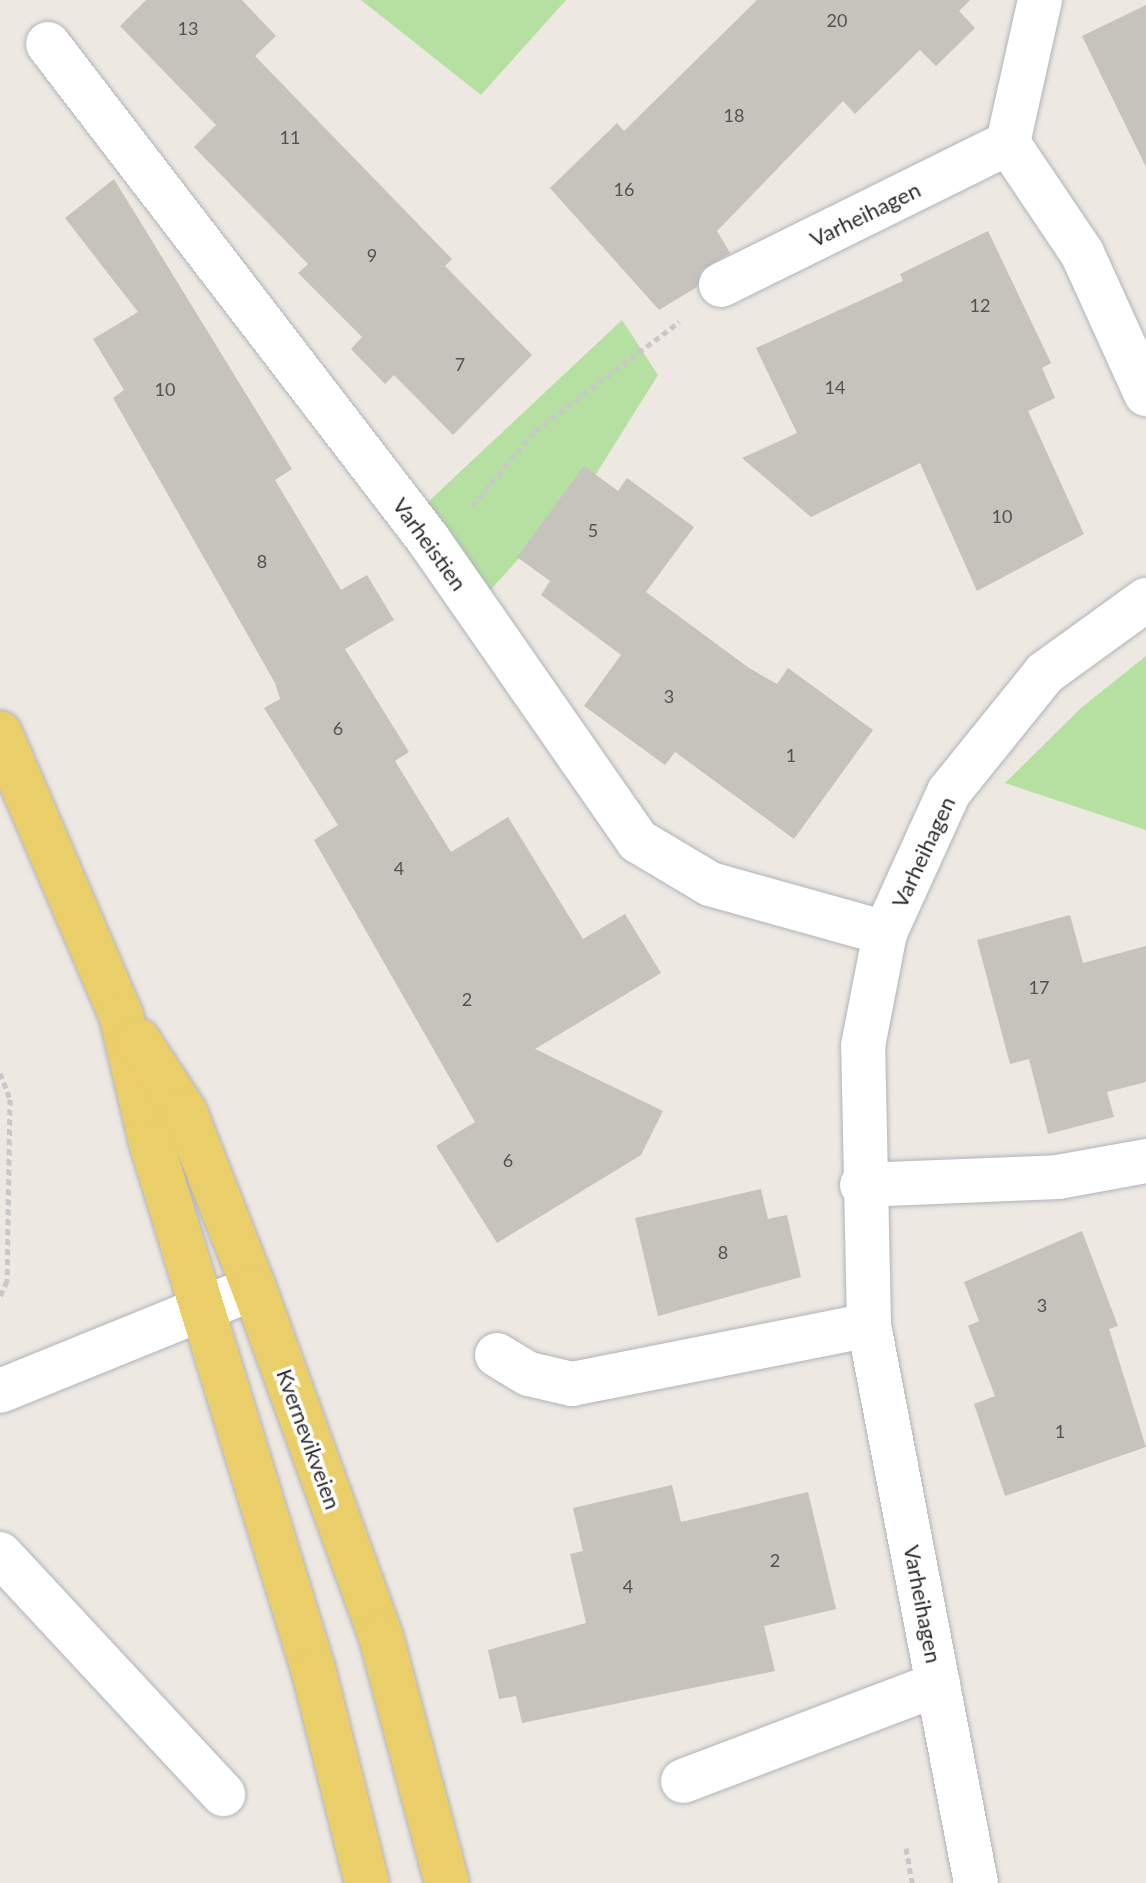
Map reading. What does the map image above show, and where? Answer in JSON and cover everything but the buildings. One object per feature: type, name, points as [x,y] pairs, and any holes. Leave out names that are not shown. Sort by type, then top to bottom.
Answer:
[{"type":"main road","name":"Kvernevikveien","points":[[0,733],[121,1015],[151,1142],[207,1307],[314,1672],[367,1883]]},
{"type":"main road","name":"Kvernevikveien","points":[[121,1015],[185,1112],[254,1288],[381,1637],[447,1883]]},
{"type":"street","points":[[1040,0],[1008,143],[1082,253],[1146,394]]},
{"type":"street","name":"Varheistien","points":[[48,44],[428,539],[638,841],[710,884],[885,933]]},
{"type":"street","name":"Varheihagen","points":[[721,285],[1008,143]]},
{"type":"street","name":"Varheihagen","points":[[976,1883],[869,1325],[862,1185],[863,1046],[885,933],[949,792],[1045,673],[1146,600]]},
{"type":"street","points":[[862,1185],[1058,1177],[1146,1161]]},
{"type":"street","points":[[0,1391],[254,1288]]},
{"type":"street","points":[[497,1355],[529,1374],[572,1384],[869,1325]]},
{"type":"street","points":[[0,1554],[223,1794]]},
{"type":"street","points":[[683,1781],[938,1684]]},
{"type":"path","points":[[428,539],[479,501],[535,431],[721,285]]},
{"type":"path","points":[[0,1073],[10,1099],[7,1281],[0,1296]]},
{"type":"green space","points":[[361,0],[566,0],[481,95]]},
{"type":"green space","points":[[622,320],[658,375],[596,474],[473,609],[412,517]]},
{"type":"green space","points":[[1146,656],[1146,830],[1005,783],[1081,708]]}]
